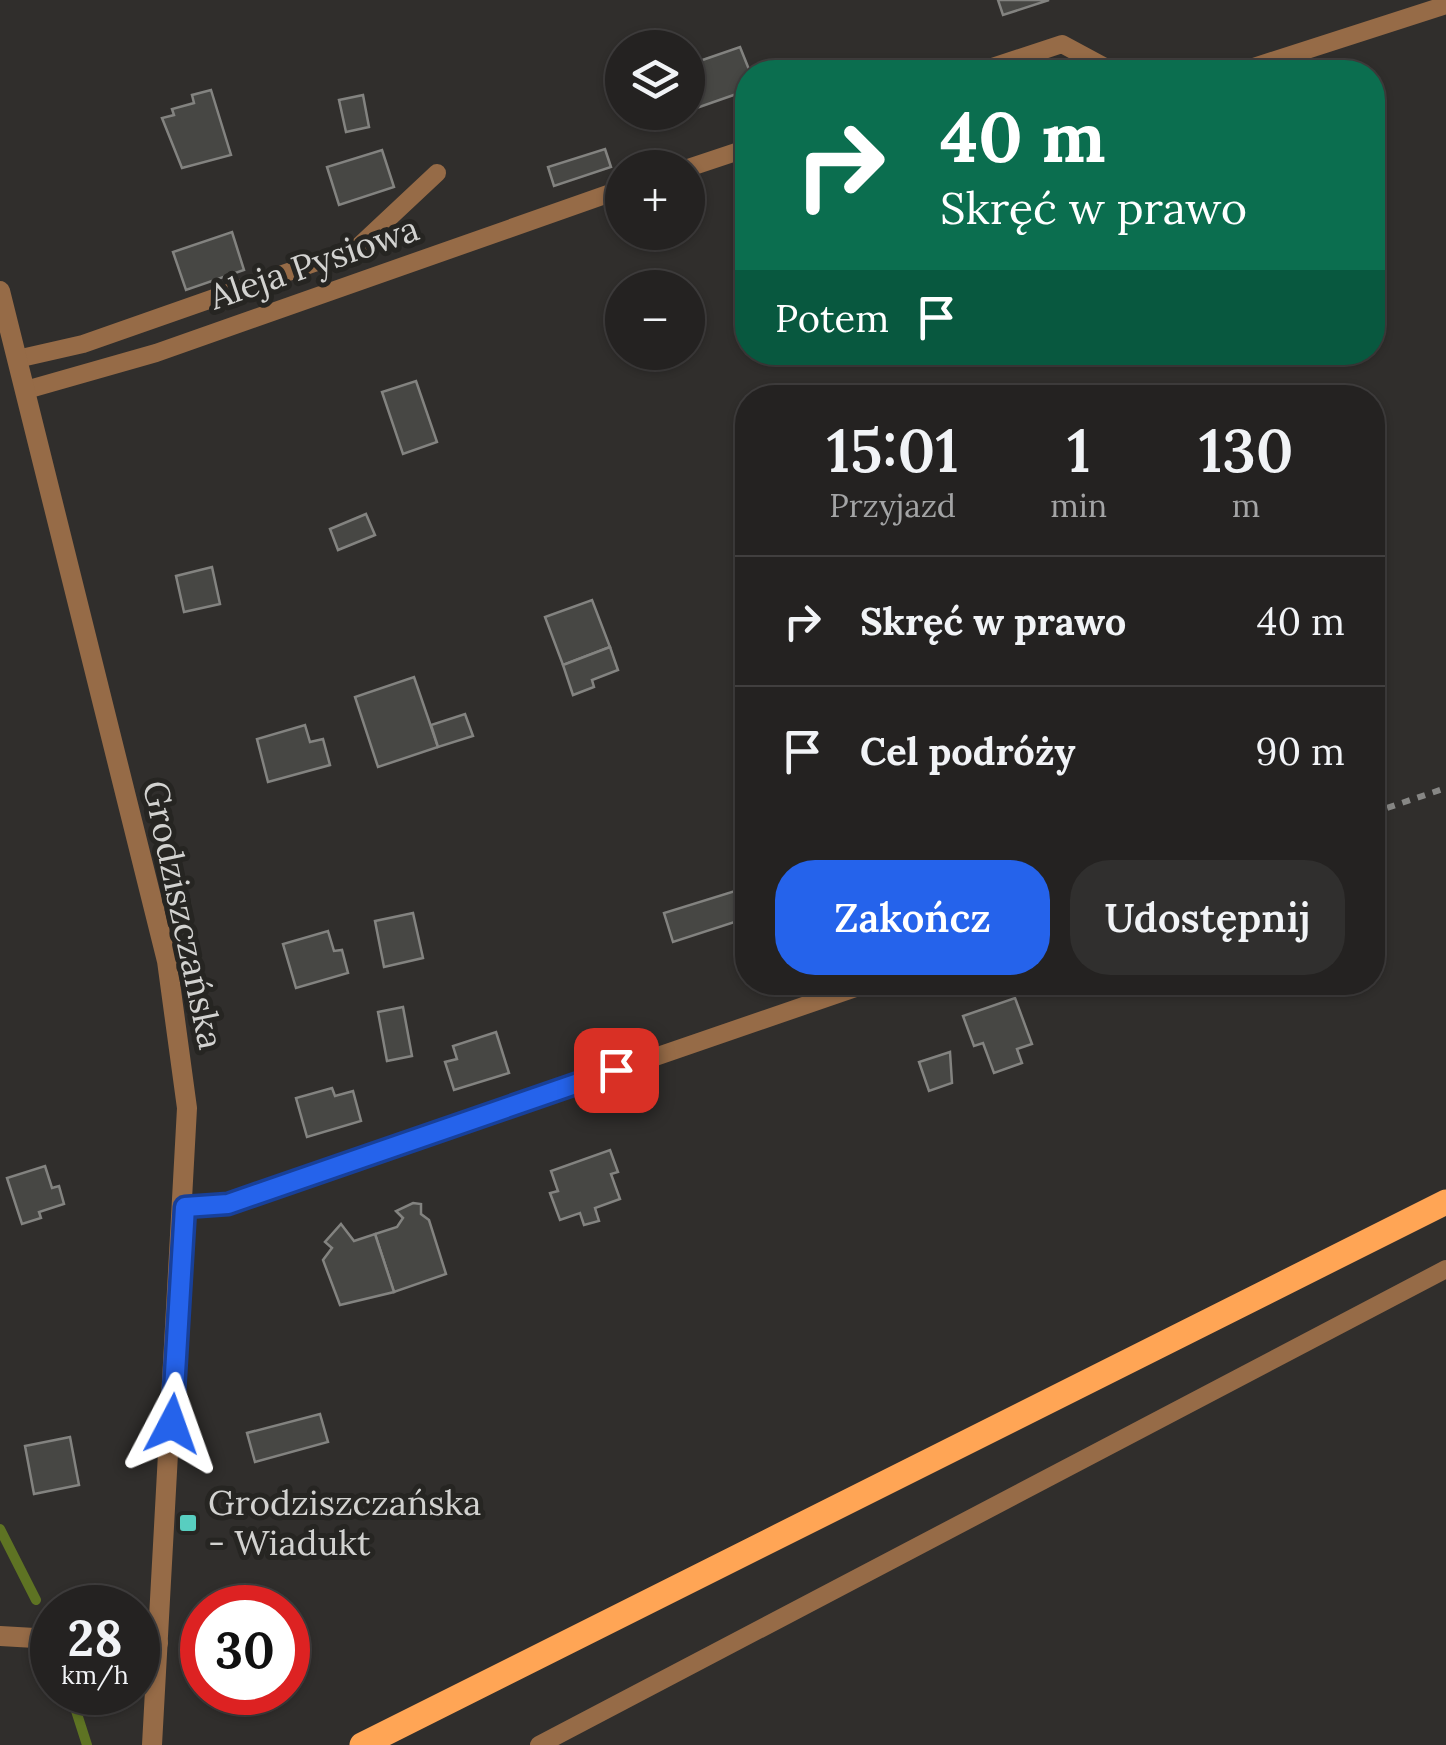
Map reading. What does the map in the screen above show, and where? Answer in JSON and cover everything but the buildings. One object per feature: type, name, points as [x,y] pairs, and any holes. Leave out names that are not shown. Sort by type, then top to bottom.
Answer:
[{"type":"main road","points":[[362,1745],[1446,1202]]},
{"type":"street","name":"Grodziszczańska","points":[[0,291],[166,961],[187,1108],[185,1207],[153,1585]]},
{"type":"street","points":[[0,1636],[30,1638]]},
{"type":"street","name":"Grodziszczańska","points":[[151,1715],[152,1745]]},
{"type":"lane","points":[[1275,60],[1446,4]]},
{"type":"lane","points":[[1013,60],[1062,44],[1092,60]]},
{"type":"lane","points":[[705,162],[735,152]]},
{"type":"lane","points":[[18,359],[83,344],[358,248],[437,173]]},
{"type":"lane","name":"Aleja Pysiowa","points":[[26,390],[156,353],[605,195]]},
{"type":"lane","points":[[185,1207],[228,1204],[835,995]]},
{"type":"lane","points":[[539,1745],[1446,1269]]},
{"type":"path","points":[[1385,809],[1446,788]]},
{"type":"waterway","points":[[0,1529],[30,1588]]},
{"type":"waterway","points":[[77,1715],[87,1745]]},
{"type":"place","name":"Grodziszczańska - Wiadukt","points":[[188,1523]]},
{"type":"route","points":[[172,1424],[185,1207],[228,1204],[616,1070]]}]
